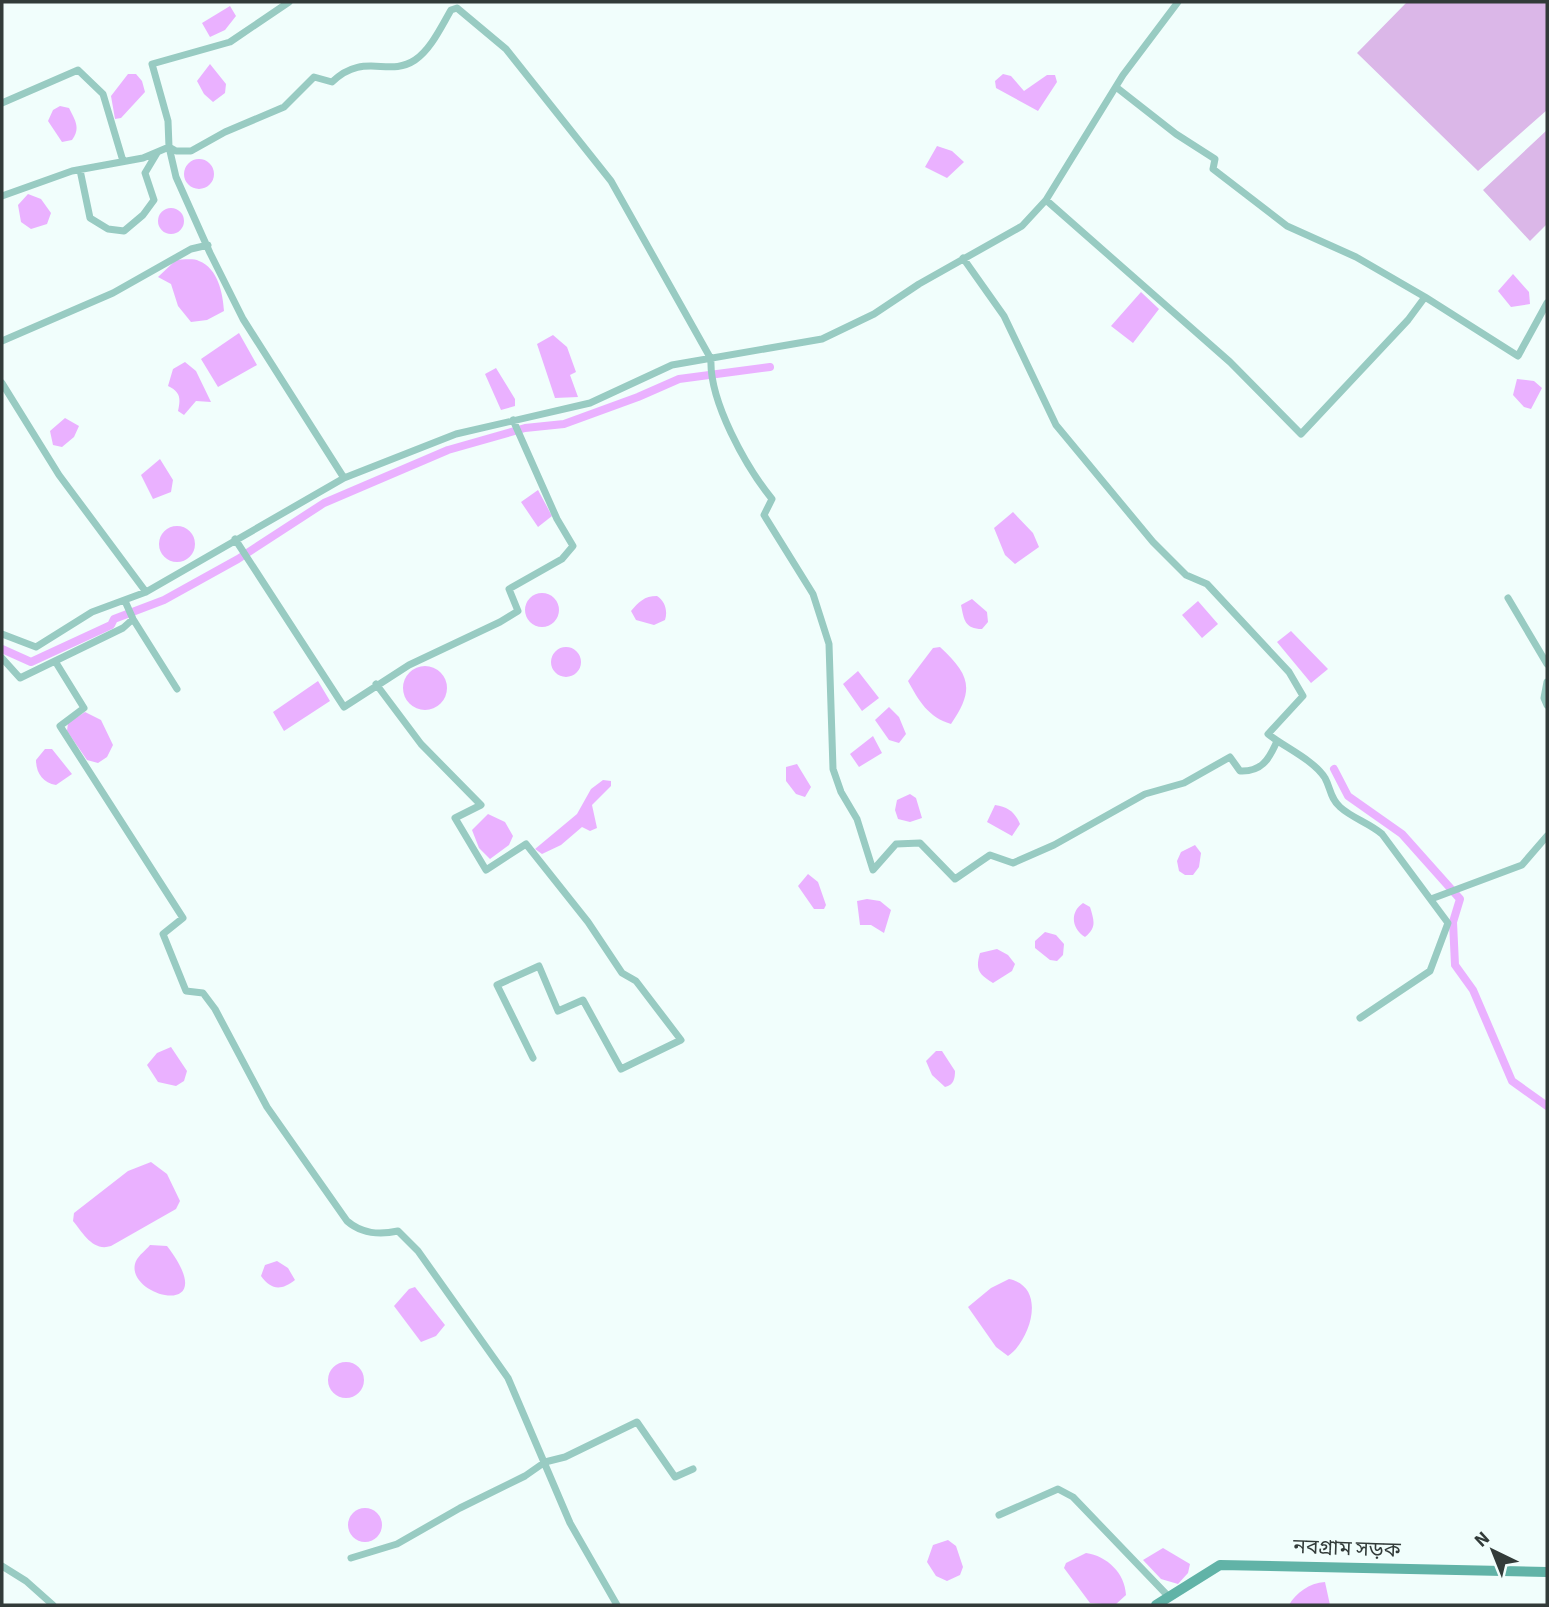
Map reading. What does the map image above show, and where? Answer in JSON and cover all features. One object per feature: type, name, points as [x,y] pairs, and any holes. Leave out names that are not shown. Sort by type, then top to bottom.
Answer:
[{"type":"main road","name":"নবগ্রাম সড়ক","points":[[1156,1605],[1220,1565],[1547,1572]]},
{"type":"street","points":[[289,2],[230,43],[152,64],[168,121],[169,147],[176,177],[243,319],[344,478]]},
{"type":"street","points":[[2,634],[36,647],[93,612],[146,592],[344,478],[456,434],[590,403],[673,365],[822,339],[874,314],[1022,226],[1046,200],[1144,43],[1178,2]]},
{"type":"street","points":[[169,147],[176,151],[191,151],[225,132],[284,107],[314,77],[332,82],[345,69],[363,65],[392,66],[413,62],[426,50],[451,10],[457,8],[506,49],[611,181],[710,359],[712,387],[725,420],[772,499],[764,515],[813,594],[829,644],[833,769],[841,792],[858,819],[873,870],[896,844],[920,843],[955,879],[990,855],[1013,863],[1054,845],[1145,794],[1184,783],[1230,757],[1240,771],[1251,772],[1269,760],[1277,741]]},
{"type":"street","points":[[2,103],[78,70],[103,94],[123,162]]},
{"type":"street","points":[[1116,87],[1176,134],[1215,159],[1213,169],[1287,226],[1356,257],[1518,356],[1547,303]]},
{"type":"street","points":[[2,196],[80,170],[158,153],[169,147]]},
{"type":"street","points":[[80,170],[90,218],[108,229],[124,231],[143,215],[154,200],[145,173],[158,153]]},
{"type":"street","points":[[1046,200],[1230,362],[1301,434],[1408,320],[1425,297]]},
{"type":"street","points":[[2,341],[113,293],[191,249],[208,245]]},
{"type":"street","points":[[964,259],[1004,316],[1056,425],[1153,542],[1186,575],[1208,584],[1289,671],[1303,696],[1268,734],[1317,770],[1325,779],[1331,798],[1343,810],[1369,823],[1382,834],[1399,853],[1406,870],[1448,923],[1430,971],[1360,1017]]},
{"type":"street","points":[[2,383],[60,475],[146,592]]},
{"type":"street","points":[[235,540],[344,707],[376,684],[518,611],[509,589],[562,559],[573,546],[557,519],[513,422]]},
{"type":"street","points":[[1508,598],[1547,664]]},
{"type":"street","points":[[125,602],[177,689]]},
{"type":"street","points":[[2,658],[20,678],[123,628],[133,619]]},
{"type":"street","points":[[55,661],[84,708],[76,711],[60,726],[183,918],[163,933],[186,991],[203,993],[215,1009],[267,1107],[347,1221],[358,1230],[398,1231],[418,1251],[508,1378],[570,1522],[617,1605]]},
{"type":"street","points":[[1547,682],[1544,698],[1547,705]]},
{"type":"street","points":[[376,684],[421,744],[481,805],[455,818],[486,870],[526,844],[588,922],[622,973],[636,981],[681,1040],[621,1069],[583,1000],[558,1011],[539,966],[497,985],[533,1058]]},
{"type":"street","points":[[1431,899],[1522,865],[1547,836]]},
{"type":"street","points":[[351,1558],[397,1544],[460,1508],[526,1476],[545,1462],[555,1461],[637,1422],[675,1477],[693,1469]]},
{"type":"street","points":[[999,1515],[1058,1489],[1073,1497],[1168,1597]]},
{"type":"street","points":[[2,1566],[26,1581],[53,1605]]},
{"type":"shaded area","points":[[1407,2],[1547,2],[1547,110],[1478,171],[1357,53]]},
{"type":"shaded area","points":[[230,6],[236,16],[225,30],[210,37],[202,23]]},
{"type":"shaded area","points":[[210,64],[226,84],[225,93],[213,102],[204,94],[197,81]]},
{"type":"shaded area","points":[[128,74],[136,74],[142,81],[145,92],[121,118],[115,119],[111,96]]},
{"type":"shaded area","points":[[1003,74],[1011,76],[1024,91],[1047,75],[1055,75],[1057,82],[1038,111],[996,88],[995,81]]},
{"type":"shaded area","points":[[60,106],[69,108],[77,128],[72,140],[62,142],[48,121],[53,110]]},
{"type":"shaded area","points":[[1547,130],[1547,224],[1530,241],[1483,190]]},
{"type":"shaded area","points":[[937,146],[952,151],[964,162],[947,178],[925,167]]},
{"type":"shaded area","points":[[199,159],[210,163],[214,174],[210,185],[199,189],[188,185],[184,174],[188,163]]},
{"type":"shaded area","points":[[28,194],[41,199],[51,213],[47,224],[31,229],[21,222],[18,205]]},
{"type":"shaded area","points":[[171,208],[180,212],[184,221],[180,230],[171,234],[162,230],[158,221],[162,212]]},
{"type":"shaded area","points":[[176,260],[197,260],[211,269],[221,290],[224,311],[207,320],[191,322],[178,306],[171,284],[158,277]]},
{"type":"shaded area","points":[[1513,274],[1529,292],[1530,304],[1511,307],[1498,291]]},
{"type":"shaded area","points":[[1141,292],[1159,309],[1133,343],[1111,326]]},
{"type":"shaded area","points":[[239,333],[257,365],[218,387],[201,359]]},
{"type":"shaded area","points":[[553,335],[567,347],[576,372],[570,375],[578,397],[555,398],[537,344]]},
{"type":"shaded area","points":[[185,362],[196,371],[211,402],[196,401],[184,415],[178,411],[177,393],[168,386],[173,369]]},
{"type":"shaded area","points":[[496,368],[515,399],[515,406],[501,410],[485,374]]},
{"type":"shaded area","points":[[1517,379],[1534,381],[1542,388],[1531,409],[1524,407],[1513,395]]},
{"type":"shaded area","points":[[65,418],[79,426],[74,437],[62,447],[53,445],[50,431]]},
{"type":"shaded area","points":[[160,459],[173,480],[171,492],[153,499],[141,475]]},
{"type":"shaded area","points":[[538,490],[552,516],[538,527],[521,502]]},
{"type":"shaded area","points":[[1013,512],[1033,533],[1039,547],[1015,564],[1005,555],[994,528]]},
{"type":"shaded area","points":[[177,526],[190,531],[195,544],[190,557],[177,562],[164,557],[159,544],[164,531]]},
{"type":"shaded area","points":[[542,593],[554,598],[559,610],[554,622],[542,627],[530,622],[525,610],[530,598]]},
{"type":"shaded area","points":[[657,596],[665,606],[665,620],[654,625],[636,620],[631,611],[642,600]]},
{"type":"shaded area","points":[[972,599],[987,612],[988,622],[982,629],[972,627],[964,619],[961,605]]},
{"type":"shaded area","points":[[1198,601],[1218,624],[1202,638],[1182,615]]},
{"type":"shaded area","points":[[1291,631],[1328,669],[1311,683],[1277,642]]},
{"type":"shaded area","points":[[566,647],[576,652],[581,662],[576,672],[566,677],[556,672],[551,662],[556,652]]},
{"type":"shaded area","points":[[940,647],[958,666],[966,683],[964,701],[951,724],[930,713],[908,681],[933,648]]},
{"type":"shaded area","points":[[425,666],[441,672],[447,688],[441,704],[425,710],[409,704],[403,688],[409,672]]},
{"type":"shaded area","points":[[858,671],[879,698],[862,711],[843,684]]},
{"type":"shaded area","points":[[318,681],[330,701],[284,731],[273,712]]},
{"type":"shaded area","points":[[889,707],[899,717],[906,734],[899,743],[889,740],[875,720]]},
{"type":"shaded area","points":[[85,712],[101,720],[113,745],[107,757],[98,763],[87,760],[67,731],[68,723]]},
{"type":"shaded area","points":[[873,736],[882,753],[859,767],[850,754]]},
{"type":"shaded area","points":[[45,749],[52,749],[72,774],[56,785],[44,780],[37,769],[36,760]]},
{"type":"shaded area","points":[[797,764],[811,787],[805,797],[796,794],[786,781],[786,767]]},
{"type":"shaded area","points":[[603,780],[611,781],[611,786],[592,805],[597,828],[590,831],[582,827],[561,845],[542,854],[535,849],[577,814],[591,789]]},
{"type":"shaded area","points":[[910,794],[916,798],[922,818],[910,822],[898,819],[895,810],[897,800]]},
{"type":"shaded area","points":[[995,805],[1004,807],[1018,820],[1020,824],[1012,836],[987,822]]},
{"type":"shaded area","points":[[488,814],[505,822],[513,836],[509,845],[490,859],[479,848],[472,830]]},
{"type":"shaded area","points":[[1195,845],[1201,853],[1199,867],[1193,875],[1185,875],[1179,871],[1177,861],[1181,852]]},
{"type":"shaded area","points":[[808,874],[818,882],[826,905],[824,909],[814,909],[798,886]]},
{"type":"shaded area","points":[[857,901],[880,901],[891,910],[884,933],[871,925],[860,925]]},
{"type":"shaded area","points":[[1083,903],[1090,907],[1093,920],[1093,927],[1085,937],[1077,929],[1074,920],[1076,911]]},
{"type":"shaded area","points":[[1045,932],[1056,935],[1064,944],[1063,955],[1057,961],[1050,960],[1035,948],[1035,941]]},
{"type":"shaded area","points":[[997,949],[1008,955],[1015,964],[1012,971],[993,983],[981,974],[978,964],[980,953]]},
{"type":"shaded area","points":[[171,1047],[187,1071],[184,1081],[176,1086],[158,1082],[147,1065],[157,1053]]},
{"type":"shaded area","points":[[936,1051],[942,1051],[955,1071],[952,1083],[945,1087],[932,1075],[926,1061]]},
{"type":"shaded area","points":[[151,1162],[167,1174],[180,1201],[176,1209],[111,1246],[94,1244],[73,1221],[74,1213],[128,1171]]},
{"type":"shaded area","points":[[150,1245],[167,1246],[182,1270],[185,1286],[179,1294],[168,1296],[155,1292],[135,1274],[136,1261]]},
{"type":"shaded area","points":[[277,1261],[288,1268],[295,1280],[281,1287],[272,1286],[261,1276],[265,1265]]},
{"type":"shaded area","points":[[1009,1279],[1021,1284],[1032,1303],[1023,1339],[1008,1356],[996,1347],[968,1307],[991,1288]]},
{"type":"shaded area","points":[[415,1287],[445,1325],[436,1336],[421,1342],[394,1306],[409,1289]]},
{"type":"shaded area","points":[[346,1362],[359,1367],[364,1380],[359,1393],[346,1398],[333,1393],[328,1380],[333,1367]]},
{"type":"shaded area","points":[[365,1508],[377,1513],[382,1525],[377,1537],[365,1542],[353,1537],[348,1525],[353,1513]]},
{"type":"shaded area","points":[[948,1540],[956,1546],[963,1567],[960,1575],[947,1581],[936,1576],[927,1562],[933,1545]]},
{"type":"shaded area","points":[[1163,1548],[1190,1564],[1188,1573],[1178,1584],[1161,1579],[1143,1560]]},
{"type":"shaded area","points":[[1086,1553],[1108,1562],[1122,1580],[1126,1595],[1115,1605],[1090,1603],[1064,1568],[1066,1563]]},
{"type":"shaded area","points":[[1325,1582],[1330,1605],[1289,1605],[1304,1589]]},
{"type":"waterway","points":[[2,649],[31,662],[111,625],[114,619],[164,600],[238,559],[324,503],[448,450],[525,428],[564,424],[679,379],[770,367]]},
{"type":"waterway","points":[[1334,769],[1348,796],[1402,834],[1460,899],[1453,922],[1455,965],[1473,990],[1512,1081],[1547,1106]]}]
